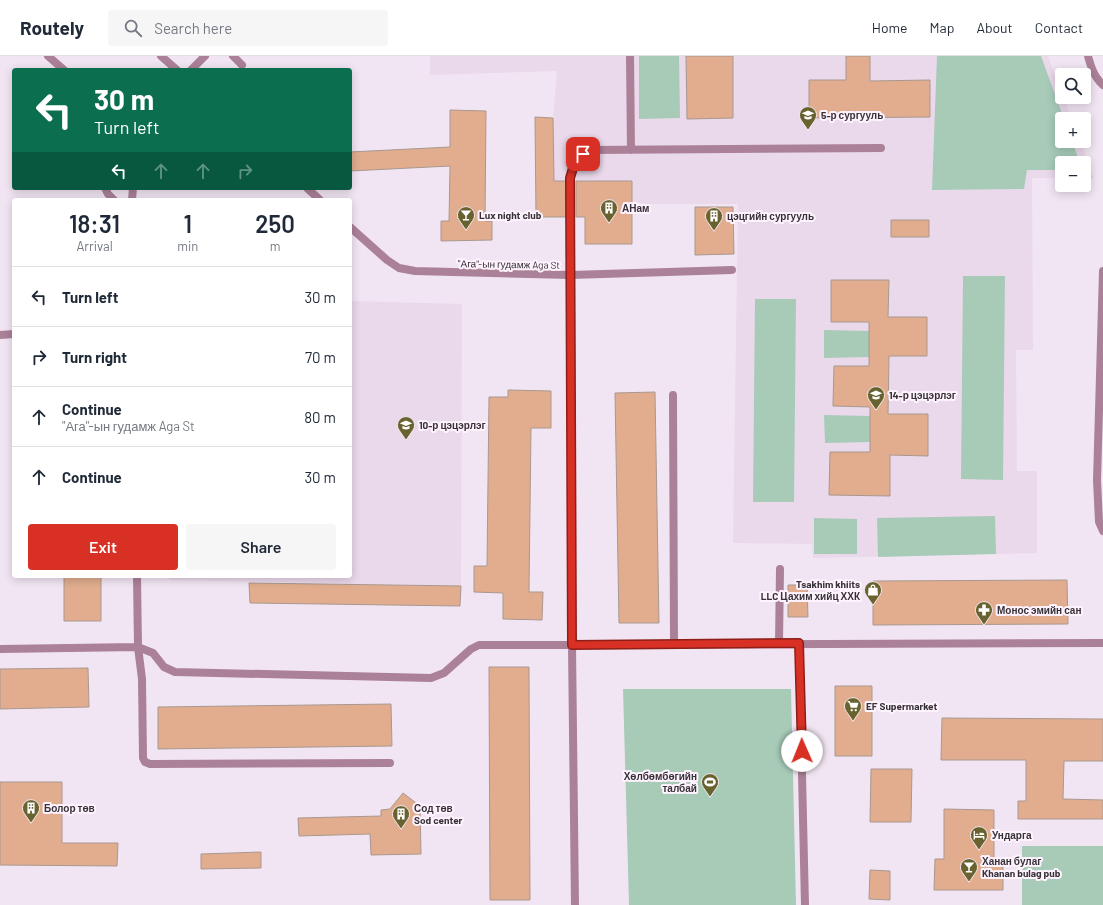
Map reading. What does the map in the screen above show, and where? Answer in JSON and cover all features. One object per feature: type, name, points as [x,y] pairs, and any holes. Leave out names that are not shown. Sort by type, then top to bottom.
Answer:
[{"type":"street","points":[[48,56],[62,68]]},
{"type":"street","points":[[161,56],[175,68]]},
{"type":"street","points":[[193,68],[205,56]]},
{"type":"street","points":[[233,56],[242,65]]},
{"type":"street","points":[[630,56],[631,150]]},
{"type":"street","points":[[1088,56],[1098,81],[1103,85]]},
{"type":"street","points":[[732,270],[571,275],[570,178],[576,158],[590,150],[881,148]]},
{"type":"street","points":[[309,190],[318,198]]},
{"type":"street","name":"\"Ага\"-ын гудамж Aga St","points":[[352,229],[387,260],[399,268],[415,271],[571,275],[572,645],[576,905]]},
{"type":"street","points":[[1103,272],[1097,480],[1099,522],[1103,531]]},
{"type":"street","points":[[0,335],[12,334]]},
{"type":"street","points":[[672,396],[674,644]]},
{"type":"street","points":[[779,644],[780,569]]},
{"type":"street","points":[[137,578],[138,647],[142,679],[143,758],[145,762],[150,764],[390,763]]},
{"type":"street","points":[[0,649],[138,647],[153,653],[164,668],[175,672],[431,678],[444,673],[471,649],[479,645],[1103,643]]},
{"type":"street","points":[[802,644],[805,905]]},
{"type":"shaded area","points":[[430,56],[1048,56],[1055,74],[1055,104],[1066,104],[1069,112],[1055,112],[1055,148],[1083,148],[1086,156],[1055,156],[1055,178],[1032,178],[1033,350],[1016,350],[1017,471],[1037,471],[1037,553],[813,558],[812,544],[733,543],[738,204],[644,204],[632,201],[632,181],[585,181],[585,201],[554,217],[553,118],[557,71],[430,75]]},
{"type":"shaded area","points":[[1091,171],[1094,179],[1091,179]]},
{"type":"shaded area","name":"10-р цэцэрлэг","points":[[352,301],[462,304],[461,586],[169,580],[169,578],[352,578]]},
{"type":"green space","points":[[639,56],[679,56],[680,118],[639,119]]},
{"type":"green space","points":[[937,56],[1041,56],[1055,94],[1055,104],[1059,104],[1061,112],[1055,112],[1055,148],[1075,148],[1077,156],[1055,156],[1055,170],[1027,170],[1024,189],[932,190]]},
{"type":"green space","points":[[963,276],[1005,276],[1003,480],[961,479]]},
{"type":"green space","points":[[755,299],[796,299],[794,502],[753,502]]},
{"type":"green space","points":[[824,330],[869,331],[869,357],[824,358]]},
{"type":"green space","points":[[824,415],[870,416],[870,442],[825,443]]},
{"type":"green space","points":[[995,516],[996,554],[878,557],[877,518]]},
{"type":"green space","points":[[814,518],[857,519],[857,554],[814,554]]},
{"type":"green space","name":"Хөлбөмбөгийн талбай","points":[[623,689],[791,689],[796,905],[629,905]]},
{"type":"green space","points":[[1022,846],[1103,846],[1103,905],[1022,905]]},
{"type":"building","points":[[686,56],[733,56],[733,118],[687,119]]},
{"type":"building","points":[[846,56],[870,56],[870,81],[930,80],[930,117],[809,118],[809,80],[846,80]]},
{"type":"building","points":[[450,110],[486,111],[485,221],[492,221],[492,240],[441,241],[441,221],[449,221],[450,166],[352,171],[352,152],[450,147]]},
{"type":"building","points":[[535,117],[553,118],[554,181],[566,181],[566,217],[536,217]]},
{"type":"building","name":"АНам","points":[[576,181],[632,181],[632,244],[585,244],[585,217],[576,217]]},
{"type":"building","name":"цэцгийн сургууль","points":[[695,207],[733,207],[734,254],[695,255]]},
{"type":"building","points":[[891,220],[929,220],[929,237],[891,237]]},
{"type":"building","points":[[831,280],[889,280],[888,317],[927,317],[927,356],[889,356],[888,414],[928,414],[928,456],[890,455],[890,496],[829,495],[830,452],[870,452],[870,407],[833,406],[834,366],[869,366],[869,322],[831,322]]},
{"type":"building","points":[[508,390],[551,391],[551,428],[531,428],[529,592],[543,592],[542,620],[503,619],[503,593],[474,592],[474,566],[487,566],[489,397],[508,397]]},
{"type":"building","points":[[655,392],[659,623],[619,623],[615,393]]},
{"type":"building","points":[[64,578],[101,578],[101,621],[64,621]]},
{"type":"building","points":[[1067,580],[1068,624],[873,625],[873,581]]},
{"type":"building","points":[[249,583],[461,586],[460,606],[250,603]]},
{"type":"building","points":[[788,585],[807,585],[808,617],[788,617]]},
{"type":"building","points":[[489,667],[529,667],[530,900],[490,900]]},
{"type":"building","points":[[88,668],[89,707],[0,709],[0,669]]},
{"type":"building","name":"EF Supermarket","points":[[835,686],[872,686],[872,756],[835,756]]},
{"type":"building","points":[[391,704],[392,746],[158,749],[158,707]]},
{"type":"building","points":[[942,718],[1103,719],[1103,761],[1064,761],[1063,799],[1103,800],[1103,819],[1018,819],[1018,801],[1026,801],[1026,760],[941,760]]},
{"type":"building","points":[[871,769],[912,769],[911,822],[870,822]]},
{"type":"building","name":"Болор төв","points":[[0,782],[62,782],[62,843],[118,843],[117,866],[0,865]]},
{"type":"building","points":[[403,793],[420,806],[421,854],[371,855],[370,834],[299,836],[298,818],[381,816],[381,810],[390,809]]},
{"type":"building","points":[[944,809],[994,810],[994,866],[1003,866],[1003,890],[934,890],[935,859],[944,859]]},
{"type":"building","points":[[261,852],[261,868],[201,869],[201,854]]},
{"type":"building","points":[[870,870],[890,871],[890,900],[869,899]]},
{"type":"place","name":"5-р сургууль","points":[[808,130]]},
{"type":"place","name":"АНам","points":[[609,223]]},
{"type":"place","name":"Lux night club","points":[[466,230]]},
{"type":"place","name":"цэцгийн сургууль","points":[[714,231]]},
{"type":"place","name":"14-р цэцэрлэг","points":[[876,410]]},
{"type":"place","name":"10-р цэцэрлэг","points":[[406,440]]},
{"type":"place","name":"Tsakhim khiits LLC Цахим хийц ХХК","points":[[873,605]]},
{"type":"place","name":"Монос эмийн сан","points":[[984,625]]},
{"type":"place","name":"EF Supermarket","points":[[853,721]]},
{"type":"place","name":"Хөлбөмбөгийн талбай","points":[[710,797]]},
{"type":"place","name":"Болор төв","points":[[31,823]]},
{"type":"place","name":"Сод төв Sod center","points":[[401,829]]},
{"type":"place","name":"Ундарга","points":[[979,850]]},
{"type":"place","name":"Ханан булаг Khanan bulag pub","points":[[969,882]]},
{"type":"route","points":[[583,154],[576,158],[570,178],[572,645],[799,643],[802,751]]}]
